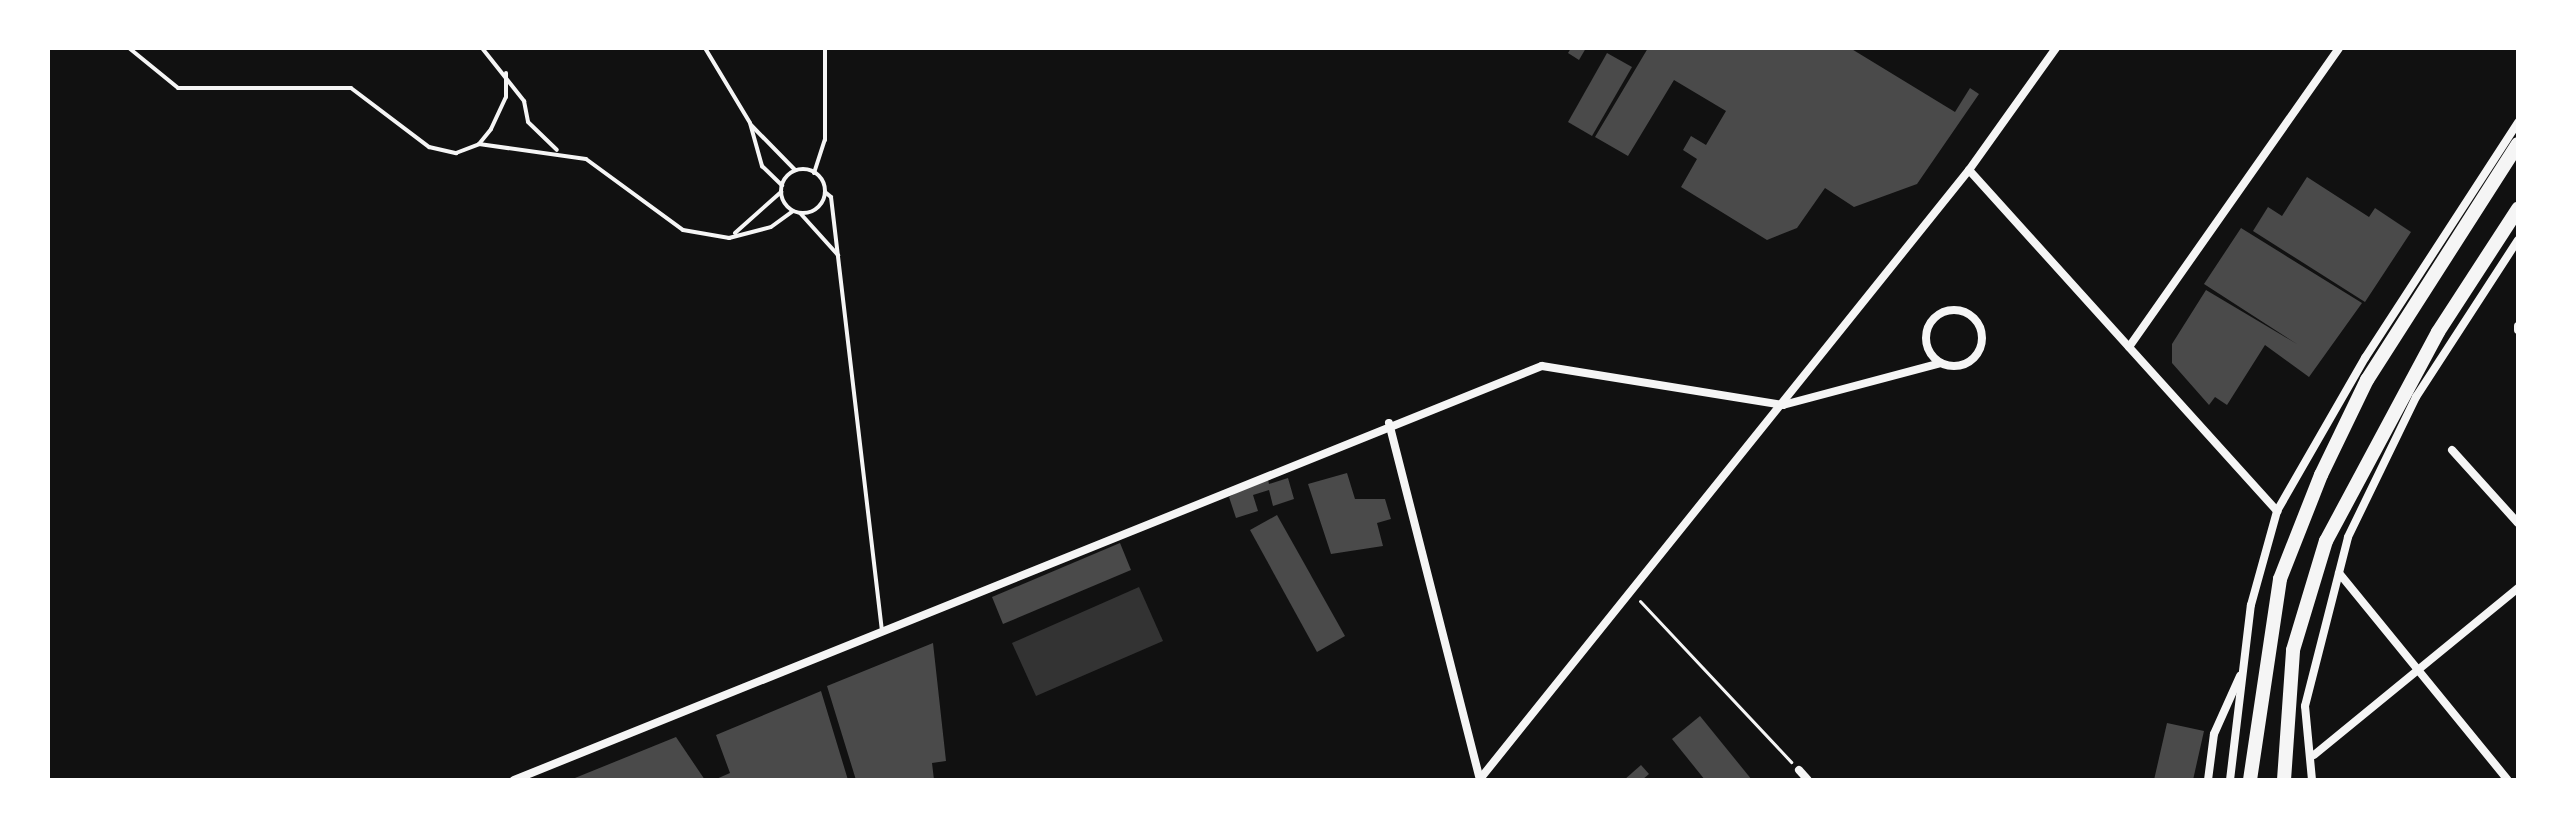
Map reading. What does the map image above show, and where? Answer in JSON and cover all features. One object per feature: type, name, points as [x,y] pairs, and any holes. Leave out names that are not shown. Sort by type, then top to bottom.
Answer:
[{"type":"main road","points":[[2250,780],[2280,579],[2321,475],[2367,380],[2518,144]]},
{"type":"main road","points":[[2284,780],[2293,650],[2326,541],[2438,332],[2518,209]]},
{"type":"street","points":[[1480,780],[1969,170],[2056,48]]},
{"type":"street","points":[[2129,347],[2339,48]]},
{"type":"street","points":[[2230,780],[2251,605],[2277,511],[2365,358],[2518,122]]},
{"type":"street","points":[[1969,170],[2277,511]]},
{"type":"street","points":[[2312,780],[2314,755],[2305,706],[2348,537],[2416,397],[2518,240]]},
{"type":"street","points":[[514,780],[1389,423],[1542,366],[1783,405],[1884,373],[1941,363],[1964,364],[1980,349],[1979,325],[1966,312],[1938,314],[1926,330],[1927,348],[1941,363]]},
{"type":"street","points":[[1389,423],[1480,780]]},
{"type":"street","points":[[2452,450],[2518,523]]},
{"type":"street","points":[[2339,573],[2418,675],[2508,780]]},
{"type":"street","points":[[2314,755],[2418,675],[2518,588]]},
{"type":"street","points":[[2208,780],[2214,734],[2244,668]]},
{"type":"street","points":[[1799,770],[1808,780]]},
{"type":"lane","points":[[129,48],[178,88],[351,88],[429,147],[456,153],[479,144],[559,152],[616,177],[683,230],[733,235],[771,227],[793,211]]},
{"type":"lane","points":[[482,48],[506,73],[528,122],[559,152]]},
{"type":"lane","points":[[705,48],[750,123],[795,170],[814,173]]},
{"type":"lane","points":[[825,48],[825,140],[814,173],[825,192],[838,257],[882,628]]},
{"type":"lane","points":[[479,144],[503,107],[506,73]]},
{"type":"lane","points":[[750,123],[762,166],[782,185]]},
{"type":"lane","points":[[733,235],[781,192],[782,185],[795,170]]},
{"type":"lane","points":[[781,192],[793,211],[800,213],[838,257]]},
{"type":"lane","points":[[800,213],[820,206],[825,192]]},
{"type":"path","points":[[1632,593],[1799,770]]},
{"type":"shaded area","points":[[1139,587],[1163,641],[1036,696],[1012,643]]},
{"type":"building","points":[[1571,48],[1586,48],[1579,60],[1568,53]]},
{"type":"building","points":[[1648,48],[1850,48],[1955,112],[1970,88],[1979,94],[1917,184],[1854,207],[1825,188],[1797,228],[1767,240],[1681,187],[1697,159],[1683,150],[1691,136],[1706,145],[1726,111],[1674,80],[1628,156],[1595,137]]},
{"type":"building","points":[[1607,53],[1632,67],[1592,136],[1568,122]]},
{"type":"building","points":[[2307,177],[2369,217],[2375,208],[2411,232],[2365,302],[2253,231],[2268,207],[2282,216]]},
{"type":"building","points":[[2241,228],[2362,303],[2309,377],[2265,345],[2227,405],[2215,397],[2209,405],[2172,363],[2172,344],[2206,290],[2297,344],[2204,284]]},
{"type":"building","points":[[1347,473],[1355,499],[1385,499],[1391,519],[1377,523],[1383,546],[1331,554],[1308,484]]},
{"type":"building","points":[[1267,475],[1269,484],[1288,478],[1294,499],[1273,506],[1269,490],[1253,495],[1258,511],[1236,518],[1229,497]]},
{"type":"building","points":[[1277,515],[1345,636],[1317,652],[1250,530]]},
{"type":"building","points":[[1120,543],[1131,570],[1003,624],[992,597]]},
{"type":"building","points":[[933,643],[946,761],[932,763],[934,780],[856,780],[827,686]]},
{"type":"building","points":[[821,691],[848,780],[714,780],[730,773],[716,735]]},
{"type":"building","points":[[1700,716],[1752,780],[1705,780],[1672,739]]},
{"type":"building","points":[[2167,723],[2204,731],[2193,780],[2154,780]]},
{"type":"building","points":[[676,737],[705,780],[570,780]]},
{"type":"building","points":[[1641,765],[1649,774],[1642,780],[1624,780]]}]
